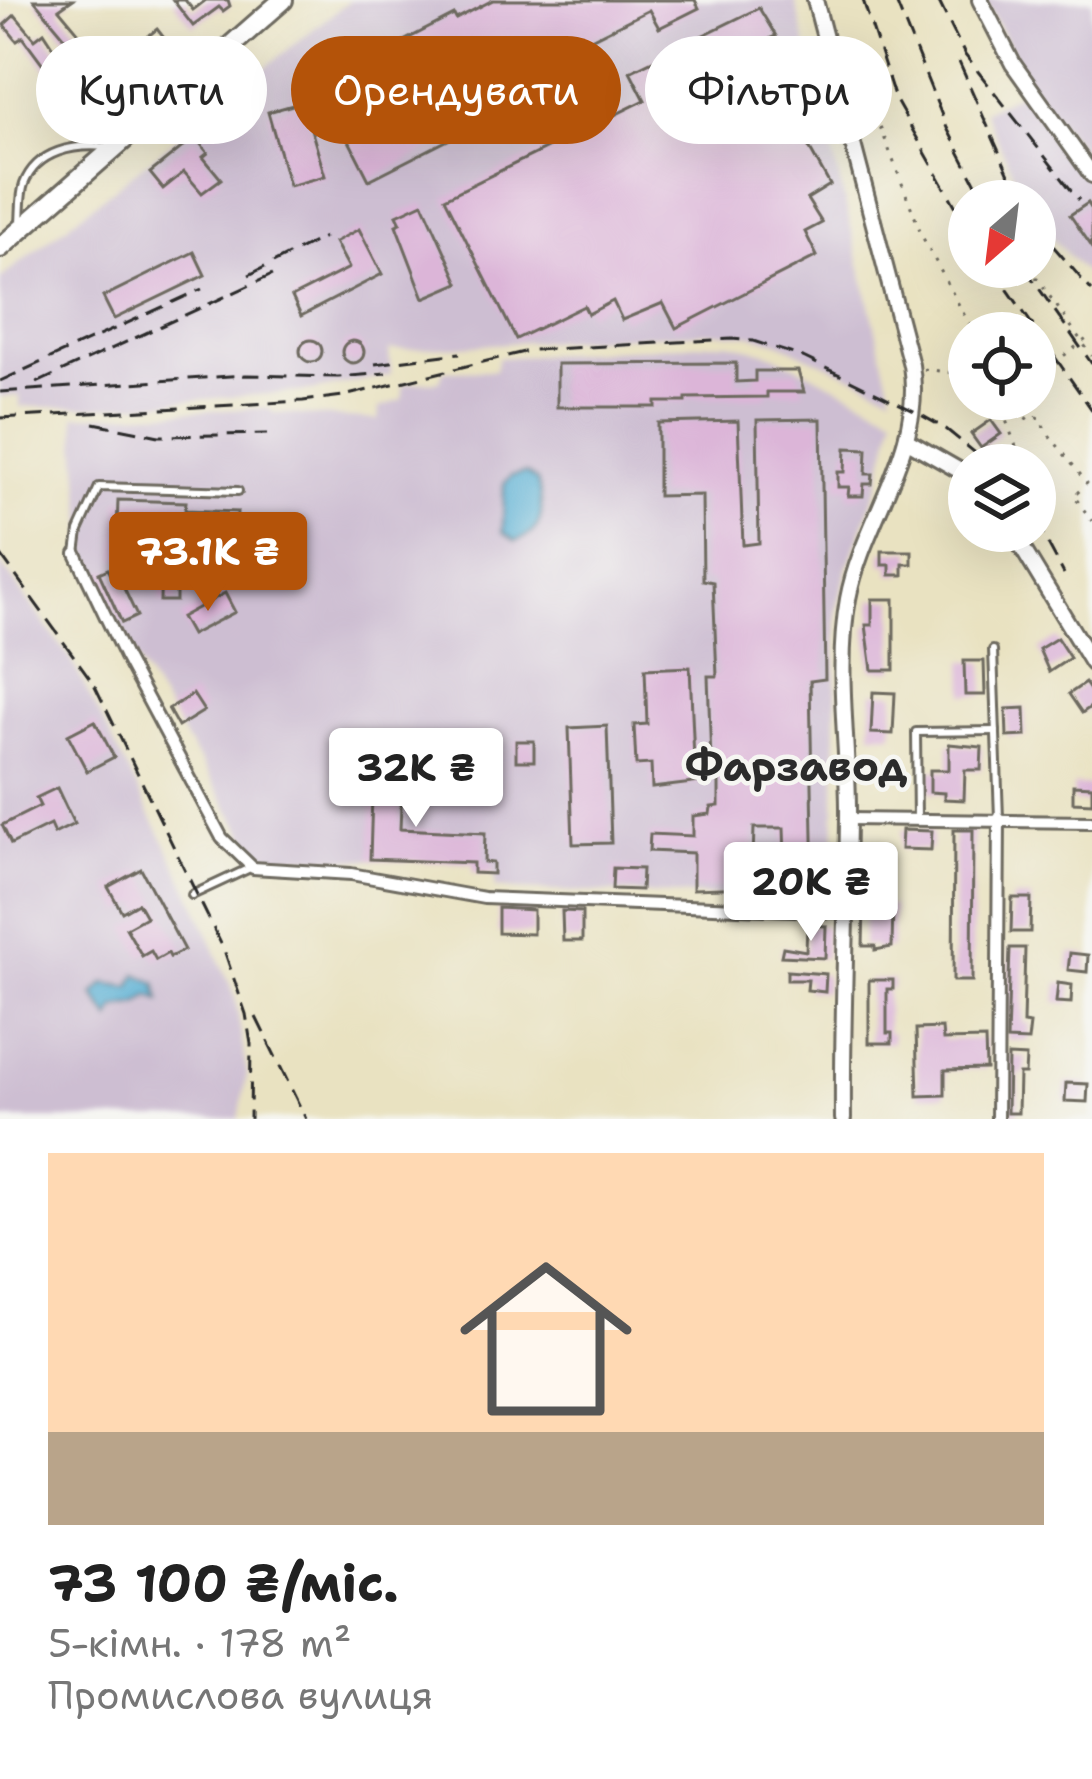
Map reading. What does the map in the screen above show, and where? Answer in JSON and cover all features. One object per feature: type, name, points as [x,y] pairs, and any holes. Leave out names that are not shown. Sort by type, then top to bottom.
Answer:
[{"type":"highway","points":[[0,248],[283,0]]},
{"type":"street","points":[[814,0],[912,368],[915,400],[906,440],[848,597],[844,636],[848,819],[843,1119]]},
{"type":"street","points":[[980,0],[1023,80],[1092,175]]},
{"type":"street","points":[[906,440],[948,464]]},
{"type":"street","points":[[1025,552],[1092,663]]},
{"type":"street","points":[[76,554],[222,838],[253,868],[351,874],[484,898],[844,912]]},
{"type":"street","points":[[997,1119],[999,818]]},
{"type":"street","points":[[848,819],[1092,822]]},
{"type":"lane","points":[[19,231],[24,182],[45,159],[77,144],[116,147]]},
{"type":"lane","points":[[76,554],[79,531],[100,488],[238,491]]},
{"type":"lane","points":[[993,650],[999,818]]},
{"type":"lane","points":[[917,819],[916,732],[996,731]]},
{"type":"lane","points":[[192,895],[253,868]]},
{"type":"path","points":[[887,144],[923,238],[963,312]]},
{"type":"path","points":[[1044,288],[1092,356]]},
{"type":"path","points":[[1056,362],[1092,335]]},
{"type":"path","points":[[912,368],[948,372]]},
{"type":"path","points":[[1040,420],[1087,483],[1074,496],[1092,521]]},
{"type":"shaded area","points":[[350,0],[795,0],[804,36],[645,36],[645,144],[830,144],[892,394],[779,343],[751,335],[705,332],[389,350],[391,375],[312,391],[94,407],[20,407],[20,396],[0,397],[0,279],[169,144],[267,144],[267,66],[291,47],[291,144],[621,144],[621,36],[305,36]]},
{"type":"shaded area","points":[[984,0],[1092,0],[1092,162],[1035,93]]},
{"type":"shaded area","points":[[1025,90],[1092,187],[1092,281],[1056,242],[1056,180],[1017,180],[983,111]]},
{"type":"shaded area","points":[[728,342],[772,354],[895,415],[879,484],[837,609],[834,900],[516,890],[496,888],[493,864],[256,852],[140,666],[87,565],[75,416],[268,408],[274,413],[378,420],[379,408],[403,399],[403,383],[440,381],[443,371],[495,370],[498,358]]},
{"type":"shaded area","points":[[0,563],[70,658],[192,895],[235,996],[247,1073],[239,1119],[0,1119]]},
{"type":"water","points":[[525,473],[537,481],[540,518],[533,532],[516,541],[503,532],[504,484],[511,476]]},
{"type":"water","points":[[137,974],[156,983],[160,1000],[150,995],[138,1004],[116,1008],[111,1019],[94,995],[105,983],[131,987]]},
{"type":"building","points":[[34,0],[72,0],[59,9],[80,34],[64,36]]},
{"type":"building","points":[[173,0],[185,0],[193,10],[206,0],[228,0],[230,6],[223,11],[219,7],[193,26]]},
{"type":"building","points":[[493,0],[695,0],[699,8],[659,28],[649,10],[597,36],[413,36],[454,15],[456,19]]},
{"type":"building","points":[[759,8],[776,36],[702,36]]},
{"type":"building","points":[[15,15],[36,38],[36,55],[23,37],[17,41],[4,25]]},
{"type":"building","points":[[645,64],[645,100],[630,71]]},
{"type":"building","points":[[645,100],[645,144],[807,144],[830,185],[807,199],[822,223],[805,232],[817,256],[676,328],[663,303],[622,320],[613,301],[588,314],[584,306],[516,339],[445,198],[555,144],[621,144],[621,112]]},
{"type":"building","points":[[291,105],[291,144],[315,144],[325,176],[289,186],[268,112]]},
{"type":"building","points":[[186,144],[201,144],[208,153],[203,157],[221,179],[202,193],[184,172],[163,189],[150,173]]},
{"type":"building","points":[[351,144],[440,144],[369,180]]},
{"type":"building","points":[[423,203],[459,283],[424,298],[396,225],[401,223],[397,215]]},
{"type":"building","points":[[1088,203],[1092,210],[1092,247],[1070,215]]},
{"type":"building","points":[[359,229],[382,274],[301,316],[292,297],[349,268],[335,242]]},
{"type":"building","points":[[194,252],[205,275],[114,319],[103,297]]},
{"type":"building","points":[[311,340],[322,351],[311,362],[300,351]]},
{"type":"building","points":[[353,341],[364,352],[353,363],[342,352]]},
{"type":"building","points":[[736,363],[736,382],[755,381],[755,371],[798,371],[804,392],[686,398],[686,402],[656,402],[656,407],[557,407],[557,364]]},
{"type":"building","points":[[821,419],[825,679],[810,681],[814,889],[786,889],[784,828],[754,828],[752,887],[693,889],[693,853],[649,851],[650,834],[693,836],[693,816],[710,814],[711,807],[719,806],[719,760],[711,761],[708,676],[717,676],[713,582],[703,580],[702,495],[658,496],[658,423],[738,421],[743,545],[759,543],[757,420]]},
{"type":"building","points":[[991,420],[1001,434],[978,444],[971,434]]},
{"type":"building","points":[[846,448],[867,449],[866,474],[873,474],[872,484],[864,484],[863,496],[848,496],[849,487],[838,487],[838,472],[845,472]]},
{"type":"building","points":[[118,500],[186,502],[185,510],[237,512],[236,562],[176,560],[176,601],[160,601],[161,560],[116,559]]},
{"type":"building","points":[[882,551],[912,551],[912,564],[903,564],[903,575],[890,575],[890,565],[882,565]]},
{"type":"building","points":[[108,569],[115,582],[120,580],[137,616],[122,623],[99,573]]},
{"type":"building","points":[[225,593],[235,612],[191,635],[181,617]]},
{"type":"building","points":[[872,599],[894,599],[894,670],[872,670],[866,625],[872,625]]},
{"type":"building","points":[[1057,638],[1070,658],[1049,672],[1039,649]]},
{"type":"building","points":[[964,661],[984,661],[985,695],[965,695]]},
{"type":"building","points":[[690,667],[694,760],[700,760],[701,782],[652,788],[651,764],[636,765],[634,725],[647,724],[645,669]]},
{"type":"building","points":[[1085,683],[1092,693],[1092,706],[1082,713],[1069,694]]},
{"type":"building","points":[[873,692],[895,693],[893,734],[871,733]]},
{"type":"building","points":[[193,694],[204,711],[178,727],[168,709]]},
{"type":"building","points":[[1025,708],[1026,736],[1007,737],[1006,709]]},
{"type":"building","points":[[95,721],[114,757],[87,771],[68,735]]},
{"type":"building","points":[[607,726],[611,843],[573,844],[569,728]]},
{"type":"building","points":[[516,741],[534,741],[534,761],[516,761]]},
{"type":"building","points":[[949,744],[982,747],[981,770],[965,770],[964,800],[944,799],[944,793],[930,792],[930,770],[949,770]]},
{"type":"building","points":[[373,763],[403,764],[400,829],[485,833],[484,862],[493,863],[493,874],[473,873],[473,863],[370,859]]},
{"type":"building","points":[[1073,785],[1092,786],[1092,803],[1073,802]]},
{"type":"building","points":[[57,788],[74,824],[54,834],[50,825],[11,844],[2,825],[40,806],[36,798]]},
{"type":"building","points":[[902,830],[932,831],[931,850],[901,849]]},
{"type":"building","points":[[954,830],[973,830],[972,981],[953,981]]},
{"type":"building","points":[[613,868],[642,869],[641,890],[612,889]]},
{"type":"building","points":[[141,869],[184,950],[170,957],[168,953],[156,960],[151,951],[142,956],[126,928],[146,917],[138,903],[122,912],[108,887]]},
{"type":"building","points":[[1012,898],[1031,898],[1030,932],[1011,932]]},
{"type":"building","points":[[864,905],[893,906],[892,947],[863,946]]},
{"type":"building","points":[[498,908],[533,910],[533,934],[498,933]]},
{"type":"building","points":[[562,911],[582,912],[582,941],[563,941]]},
{"type":"building","points":[[807,925],[826,926],[825,958],[781,956],[783,947],[806,951]]},
{"type":"building","points":[[1010,948],[1025,948],[1023,1023],[1030,1024],[1028,1041],[1007,1040]]},
{"type":"building","points":[[1070,953],[1088,955],[1087,972],[1068,970]]},
{"type":"building","points":[[787,971],[826,974],[825,992],[807,990],[808,980],[787,980]]},
{"type":"building","points":[[869,980],[893,980],[893,989],[887,989],[887,1033],[892,1033],[892,1043],[869,1043]]},
{"type":"building","points":[[1058,983],[1072,985],[1071,1003],[1056,1002]]},
{"type":"building","points":[[942,1028],[943,1040],[985,1039],[986,1069],[945,1070],[945,1095],[918,1096],[916,1029]]},
{"type":"building","points":[[1008,1056],[1026,1057],[1025,1074],[1019,1074],[1018,1113],[1007,1113]]},
{"type":"building","points":[[1066,1083],[1088,1084],[1087,1102],[1065,1101]]},
{"type":"railway","points":[[863,0],[895,99],[948,193]]},
{"type":"railway","points":[[895,0],[947,128],[974,180]]},
{"type":"railway","points":[[938,0],[965,55],[1079,200]]},
{"type":"railway","points":[[959,62],[1012,180]]},
{"type":"railway","points":[[249,275],[324,237]]},
{"type":"railway","points":[[1056,249],[1092,291]]},
{"type":"railway","points":[[37,383],[272,275]]},
{"type":"railway","points":[[1007,288],[1092,410]]},
{"type":"railway","points":[[1039,288],[1092,364]]},
{"type":"railway","points":[[0,381],[202,289]]},
{"type":"railway","points":[[0,418],[303,401],[344,396],[532,350],[732,339],[803,357],[914,411],[964,444]]},
{"type":"railway","points":[[375,364],[460,353]]},
{"type":"railway","points":[[0,392],[246,375],[386,373]]},
{"type":"railway","points":[[94,423],[159,436],[267,434]]},
{"type":"railway","points":[[1052,552],[1064,574]]},
{"type":"railway","points":[[0,554],[94,684],[224,950],[251,1044],[250,1119]]},
{"type":"railway","points":[[256,1017],[306,1119]]},
{"type":"district","name":"Фарзавод","points":[[796,766]]}]
